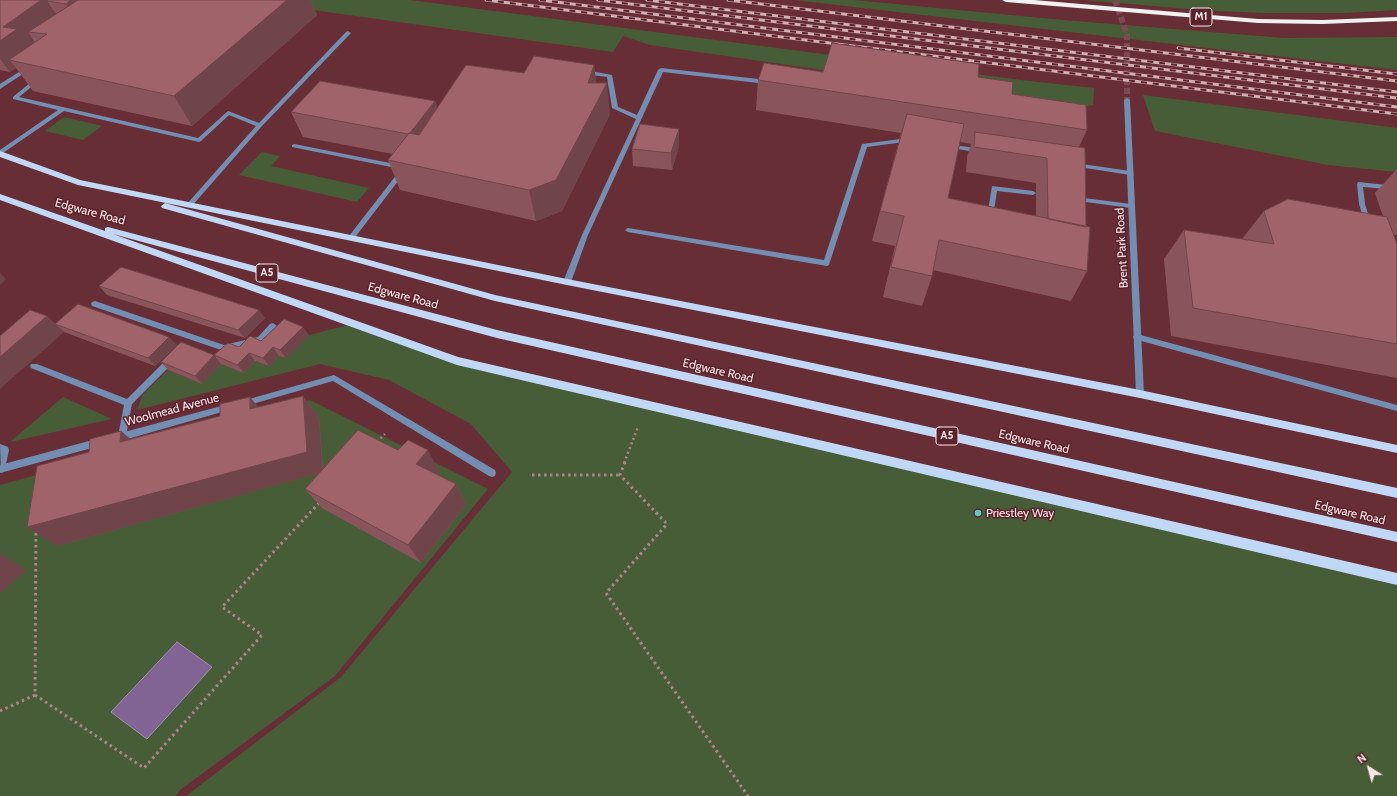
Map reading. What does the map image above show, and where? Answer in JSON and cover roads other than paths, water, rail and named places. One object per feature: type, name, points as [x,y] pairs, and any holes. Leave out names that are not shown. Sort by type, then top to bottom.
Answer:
[{"type":"highway","name":"M1","points":[[1006,0],[1258,21],[1322,22],[1397,19]]},
{"type":"main road","points":[[0,153],[78,182],[567,282],[1140,394],[1397,449]]},
{"type":"main road","name":"Edgware Road","points":[[78,182],[495,298],[1397,492]]},
{"type":"main road","name":"A5","points":[[0,197],[37,211]]},
{"type":"main road","points":[[37,211],[457,361],[1397,579]]},
{"type":"main road","name":"Edgware Road","points":[[37,211],[497,334],[1397,537]]},
{"type":"street","points":[[188,205],[260,125],[348,33]]},
{"type":"street","points":[[0,87],[35,64]]},
{"type":"street","points":[[567,282],[585,235],[661,70],[775,83]]},
{"type":"street","points":[[582,72],[610,76],[615,108],[639,118]]},
{"type":"street","points":[[46,73],[16,98],[199,140],[228,113],[260,125]]},
{"type":"street","name":"Brent Park Road","points":[[1127,100],[1140,394]]},
{"type":"street","points":[[0,153],[63,108]]},
{"type":"street","points":[[628,230],[827,263],[864,145],[905,140],[913,141]]},
{"type":"street","points":[[294,146],[405,168],[351,238]]},
{"type":"street","points":[[944,146],[990,152]]},
{"type":"street","points":[[1068,164],[1130,173]]},
{"type":"street","points":[[1370,233],[1362,204],[1360,184],[1397,188]]},
{"type":"street","points":[[989,226],[994,188],[1033,193]]},
{"type":"street","points":[[1078,199],[1131,206]]},
{"type":"street","points":[[94,304],[191,342],[224,348],[260,338],[273,326]]},
{"type":"street","points":[[1137,337],[1397,408]]},
{"type":"street","points":[[122,436],[128,403],[177,355]]},
{"type":"street","points":[[34,366],[128,403]]},
{"type":"street","name":"Woolmead Avenue","points":[[1,469],[334,378],[492,473]]},
{"type":"street","points":[[0,448],[5,450],[1,469]]},
{"type":"tunnel","points":[[1115,0],[1127,35],[1127,100]]},
{"type":"railway","points":[[486,0],[1397,114]]},
{"type":"railway","points":[[540,0],[1397,107]]},
{"type":"railway","points":[[598,0],[1397,98]]},
{"type":"railway","points":[[647,0],[1397,92]]},
{"type":"railway","points":[[728,0],[1397,81]]},
{"type":"railway","points":[[1178,48],[1397,74]]},
{"type":"place","name":"Priestley Way","points":[[978,513]]}]
